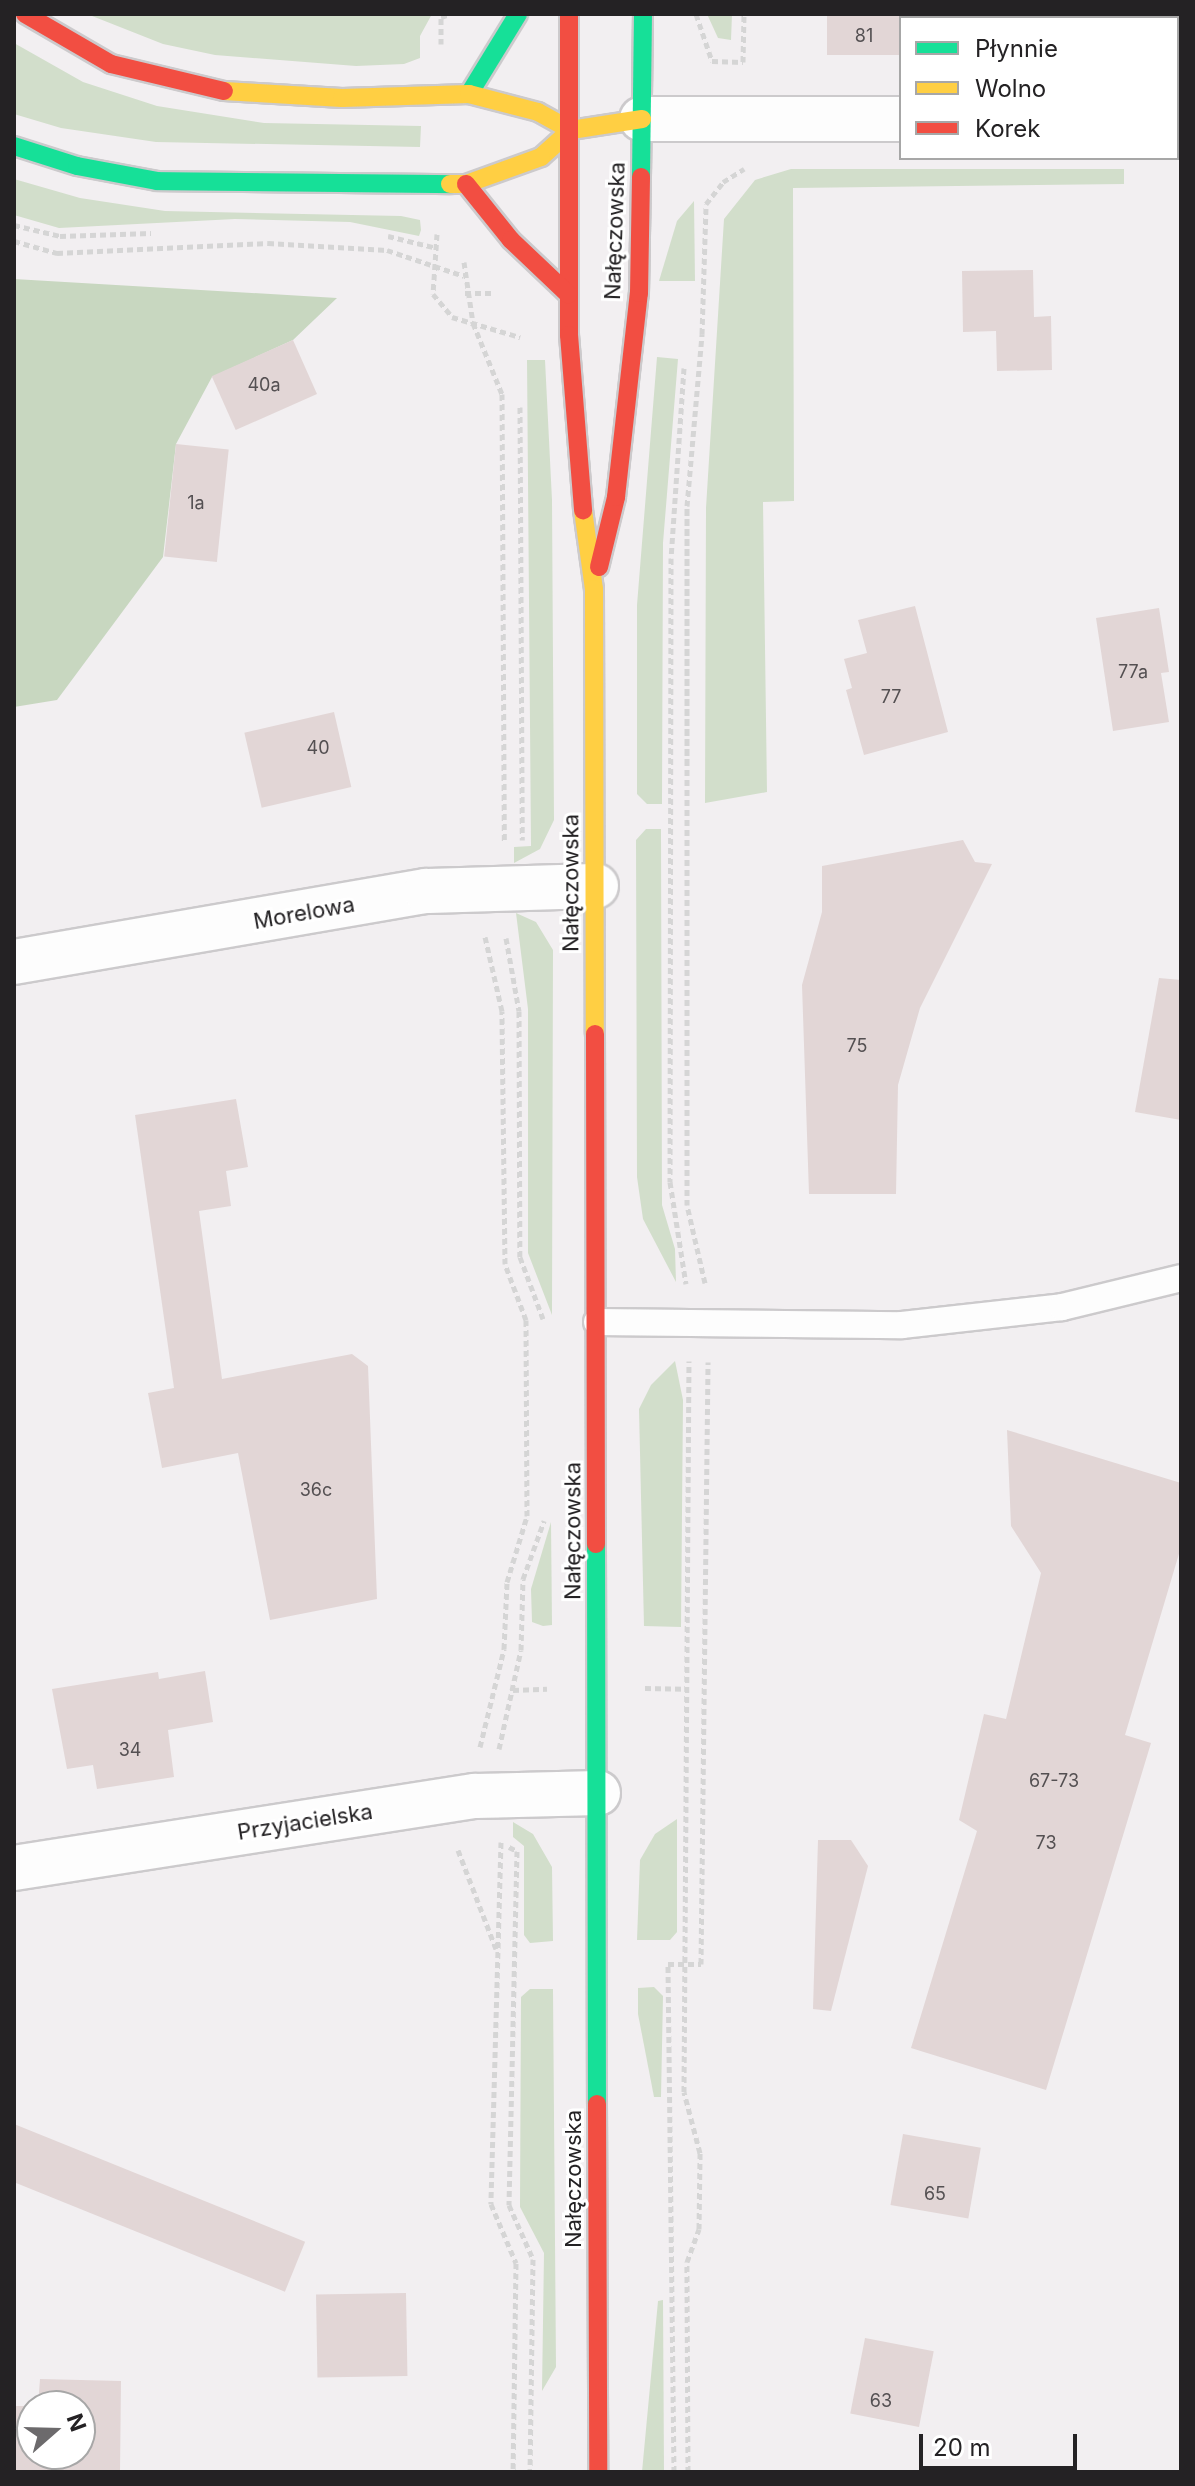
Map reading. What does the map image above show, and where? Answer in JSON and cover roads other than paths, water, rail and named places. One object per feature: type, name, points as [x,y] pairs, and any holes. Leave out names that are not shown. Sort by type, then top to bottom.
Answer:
[{"type":"street","points":[[25,14],[111,64],[208,90],[342,98],[469,94],[538,112],[571,130]]},
{"type":"street","points":[[469,94],[518,14]]},
{"type":"street","name":"Nałęczowska","points":[[569,14],[571,130],[568,294],[576,462],[594,589],[598,2472]]},
{"type":"street","name":"Nałęczowska","points":[[594,589],[616,497],[639,293],[643,14]]},
{"type":"street","points":[[14,146],[77,166],[157,181],[466,184],[541,157],[571,130],[642,119],[899,119]]},
{"type":"street","points":[[466,184],[511,240],[568,294]]},
{"type":"street","name":"Morelowa","points":[[14,962],[426,891],[596,886]]},
{"type":"street","name":"Przyjacielska","points":[[14,1868],[426,1803],[486,1796],[598,1793]]},
{"type":"lane","points":[[597,1322],[902,1325],[1062,1307],[1181,1278]]}]
